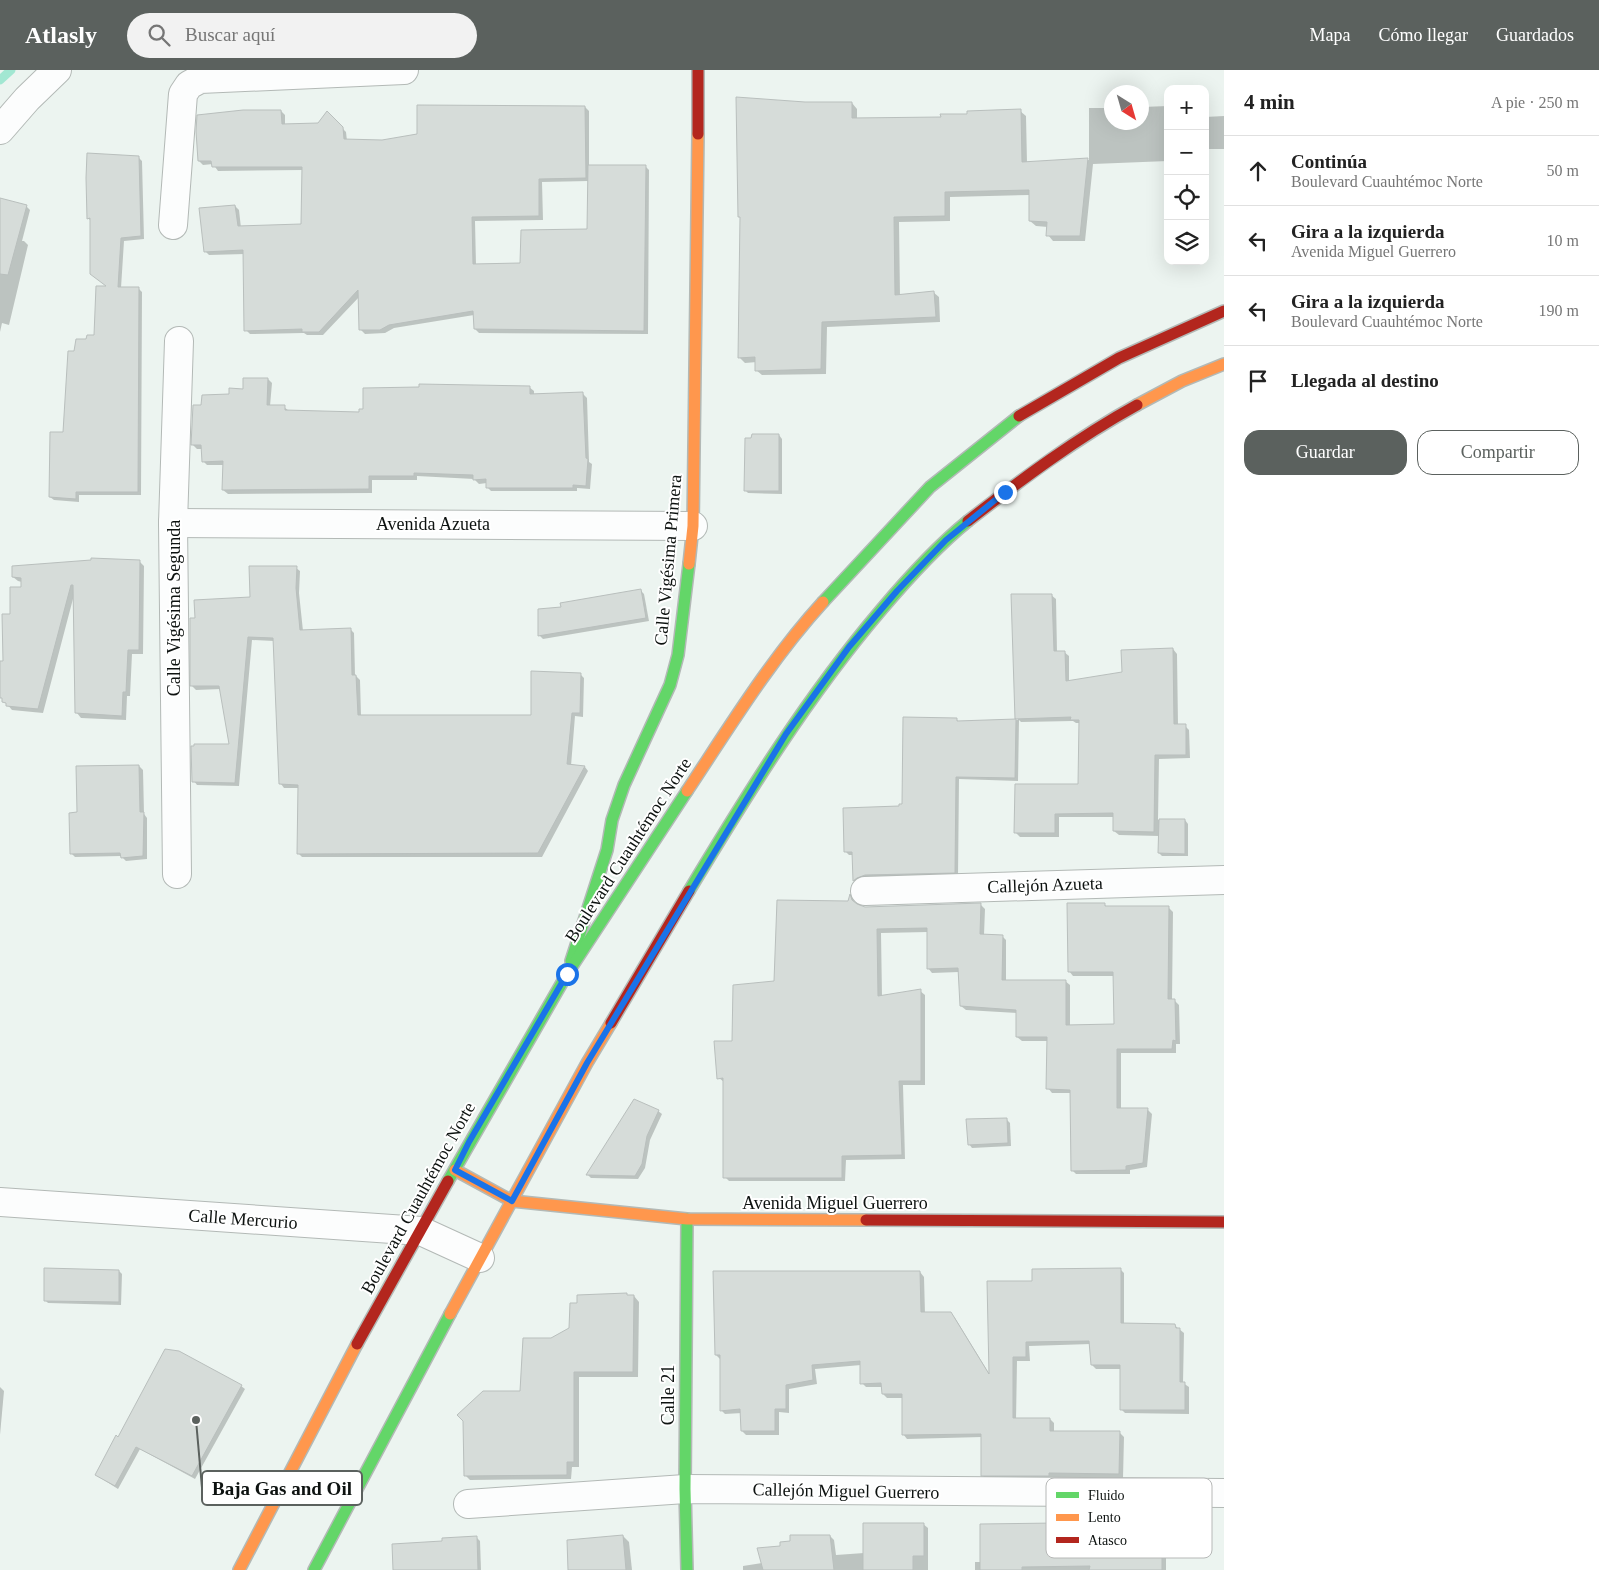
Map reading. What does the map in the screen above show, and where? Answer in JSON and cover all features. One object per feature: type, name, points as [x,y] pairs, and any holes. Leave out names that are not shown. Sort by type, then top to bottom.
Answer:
[{"type":"main road","name":"Calle Vigésima Primera","points":[[567,974],[607,850],[612,820],[624,785],[670,685],[678,655],[693,526],[698,70]]},
{"type":"main road","name":"Boulevard Cuauhtémoc Norte","points":[[239,1570],[339,1376],[469,1142],[567,974],[754,690],[802,625],[930,487],[1020,416],[1119,358],[1224,311]]},
{"type":"main road","points":[[314,1570],[480,1258],[587,1063],[786,734],[849,647],[897,591],[946,540],[1005,492],[1099,426],[1182,381],[1224,364]]},
{"type":"main road","name":"Avenida Miguel Guerrero","points":[[455,1170],[512,1201],[686,1220],[1224,1222]]},
{"type":"main road","name":"Calle 21","points":[[686,1220],[686,1570]]},
{"type":"street","points":[[0,130],[27,99],[57,70]]},
{"type":"street","points":[[172,225],[183,94],[189,85],[200,79],[404,70]]},
{"type":"street","name":"Calle Vigésima Segunda","points":[[177,874],[173,523],[179,341]]},
{"type":"street","name":"Avenida Azueta","points":[[173,523],[693,526]]},
{"type":"street","name":"Callejón Azueta","points":[[865,891],[1224,880]]},
{"type":"street","name":"Calle Mercurio","points":[[0,1202],[421,1231],[480,1258]]},
{"type":"street","name":"Callejón Miguel Guerrero","points":[[468,1504],[685,1489],[1046,1492]]},
{"type":"building","points":[[736,97],[805,102],[852,102],[852,118],[941,117],[940,114],[967,114],[967,111],[1021,109],[1022,162],[1088,158],[1080,236],[1046,236],[1047,222],[1029,221],[1029,190],[945,192],[945,216],[894,217],[895,295],[934,291],[936,317],[822,322],[821,369],[755,371],[755,357],[738,358],[740,217],[738,217]]},
{"type":"building","points":[[417,105],[585,106],[586,178],[539,179],[539,216],[472,217],[473,264],[520,263],[521,230],[587,229],[588,165],[646,165],[644,331],[474,329],[473,311],[389,325],[380,330],[359,330],[358,290],[319,332],[302,332],[302,329],[244,331],[243,250],[204,252],[199,208],[235,205],[238,226],[301,224],[302,167],[212,167],[211,161],[198,161],[197,115],[243,110],[281,110],[282,124],[318,123],[327,111],[343,127],[344,139],[382,140],[417,134]]},
{"type":"building","points":[[87,153],[139,156],[141,236],[121,238],[118,287],[139,287],[138,492],[76,492],[76,499],[49,497],[50,432],[63,432],[68,351],[74,351],[76,339],[86,339],[87,335],[94,335],[96,286],[106,286],[90,274],[90,218],[87,219]]},
{"type":"building","points":[[0,198],[27,205],[8,275],[0,274]]},
{"type":"building","points":[[243,378],[268,378],[267,405],[285,405],[285,410],[359,412],[359,409],[363,409],[363,388],[419,387],[419,384],[530,386],[530,394],[583,392],[586,458],[588,459],[586,486],[573,485],[573,488],[486,488],[486,479],[473,480],[473,475],[414,473],[414,476],[369,476],[369,489],[222,490],[223,461],[202,462],[201,445],[191,445],[193,405],[201,405],[202,395],[229,394],[229,388],[243,389]]},
{"type":"building","points":[[752,434],[779,434],[779,491],[744,491],[745,438],[751,438]]},
{"type":"building","points":[[91,558],[140,560],[139,650],[128,650],[126,692],[123,692],[122,716],[75,713],[73,585],[71,585],[38,709],[6,706],[6,703],[2,702],[2,698],[0,698],[0,661],[3,661],[2,614],[10,614],[10,587],[21,587],[21,578],[12,577],[12,566],[91,560]]},
{"type":"building","points":[[249,566],[297,566],[296,588],[300,630],[351,628],[352,675],[356,675],[358,715],[531,715],[531,671],[581,673],[580,713],[572,713],[567,764],[585,766],[538,853],[297,854],[298,785],[279,784],[273,638],[248,637],[235,783],[192,782],[191,746],[194,746],[194,744],[229,744],[219,686],[190,686],[190,618],[195,618],[194,600],[250,597]]},
{"type":"building","points":[[641,589],[646,618],[538,636],[538,609],[561,607],[560,603]]},
{"type":"building","points":[[1011,594],[1052,594],[1054,651],[1065,651],[1066,681],[1122,672],[1121,650],[1173,648],[1174,724],[1186,724],[1186,755],[1155,755],[1154,832],[1113,831],[1113,813],[1055,814],[1055,833],[1014,833],[1015,784],[1078,784],[1079,720],[1070,720],[1071,717],[1015,719]]},
{"type":"building","points":[[903,717],[957,718],[957,721],[1016,719],[1015,778],[956,777],[955,873],[865,875],[853,881],[852,852],[844,852],[843,808],[899,806],[899,804],[902,804]]},
{"type":"building","points":[[139,765],[140,812],[144,812],[143,856],[121,858],[120,853],[70,854],[69,813],[77,812],[76,766]]},
{"type":"building","points":[[1159,819],[1185,819],[1185,854],[1158,853]]},
{"type":"building","points":[[850,894],[852,900],[865,907],[981,903],[980,934],[1003,935],[1002,980],[1066,980],[1066,1025],[1114,1024],[1113,972],[1068,972],[1067,903],[1105,903],[1105,906],[1169,906],[1168,999],[1175,999],[1176,1041],[1173,1040],[1172,1049],[1117,1049],[1117,1108],[1148,1108],[1143,1163],[1126,1166],[1126,1170],[1071,1171],[1070,1090],[1046,1089],[1047,1037],[1016,1037],[1016,1010],[960,1006],[958,968],[927,969],[927,928],[877,929],[878,996],[921,989],[921,1081],[899,1081],[902,1155],[842,1156],[842,1178],[723,1178],[723,1078],[717,1079],[714,1041],[732,1041],[733,985],[774,981],[777,900],[848,901]]},
{"type":"building","points":[[634,1099],[659,1110],[647,1136],[642,1164],[635,1176],[586,1175]]},
{"type":"building","points":[[1007,1118],[1008,1143],[968,1145],[966,1119]]},
{"type":"building","points":[[44,1268],[119,1270],[119,1302],[44,1301]]},
{"type":"building","points":[[1121,1268],[1121,1323],[1175,1324],[1176,1328],[1180,1328],[1180,1382],[1185,1382],[1185,1410],[1120,1410],[1120,1365],[1091,1365],[1089,1341],[1026,1342],[1026,1357],[1013,1357],[1013,1418],[1050,1418],[1050,1431],[1120,1431],[1119,1474],[1049,1473],[1049,1476],[981,1476],[981,1434],[902,1435],[902,1394],[882,1394],[881,1383],[860,1384],[860,1361],[812,1365],[813,1380],[786,1385],[786,1409],[775,1409],[775,1431],[741,1431],[740,1409],[720,1411],[720,1355],[715,1355],[713,1271],[920,1271],[921,1312],[951,1312],[989,1374],[987,1281],[1032,1281],[1032,1269]]},
{"type":"building","points":[[627,1293],[627,1295],[634,1295],[633,1372],[574,1372],[574,1462],[567,1462],[567,1475],[464,1476],[463,1421],[457,1415],[483,1391],[520,1391],[523,1338],[551,1338],[569,1328],[570,1303],[577,1303],[577,1295]]},
{"type":"building","points":[[165,1349],[179,1351],[242,1385],[192,1476],[136,1447],[115,1486],[95,1475],[116,1435],[118,1437]]},
{"type":"building","points":[[863,1523],[924,1523],[924,1556],[913,1556],[913,1570],[863,1570]]},
{"type":"building","points":[[1046,1523],[1046,1558],[1162,1558],[1162,1570],[1089,1570],[1090,1566],[1022,1567],[1022,1570],[980,1570],[980,1524]]},
{"type":"building","points":[[623,1535],[626,1570],[568,1570],[567,1540]]},
{"type":"building","points":[[790,1535],[830,1535],[834,1570],[763,1570],[757,1548],[780,1546],[780,1542],[790,1541]]},
{"type":"building","points":[[477,1536],[478,1570],[393,1570],[392,1544],[442,1541],[442,1538]]},
{"type":"waterway","points":[[0,80],[11,70]]},
{"type":"traffic: fast","points":[[823,602],[930,487],[1019,416]]},
{"type":"traffic: fast","points":[[689,891],[779,746],[828,677],[901,586],[968,521]]},
{"type":"traffic: fast","points":[[571,961],[607,850],[612,820],[624,785],[670,685],[678,655],[689,564]]},
{"type":"traffic: fast","points":[[448,1181],[567,974],[687,791]]},
{"type":"traffic: fast","points":[[687,1219],[685,1489],[687,1570]]},
{"type":"traffic: fast","points":[[314,1570],[450,1314]]},
{"type":"traffic: slow","points":[[689,564],[693,526],[698,134]]},
{"type":"traffic: slow","points":[[1137,405],[1182,381],[1224,364]]},
{"type":"traffic: slow","points":[[687,791],[768,670],[823,602]]},
{"type":"traffic: slow","points":[[450,1314],[587,1063],[611,1023]]},
{"type":"traffic: slow","points":[[455,1170],[512,1201],[687,1219],[866,1220]]},
{"type":"traffic: slow","points":[[239,1570],[357,1344]]},
{"type":"traffic: jam","points":[[698,70],[698,134]]},
{"type":"traffic: jam","points":[[1019,416],[1119,358],[1224,311]]},
{"type":"traffic: jam","points":[[968,521],[1050,460],[1093,431],[1137,405]]},
{"type":"traffic: jam","points":[[611,1023],[689,891]]},
{"type":"traffic: jam","points":[[357,1344],[448,1181]]},
{"type":"traffic: jam","points":[[866,1220],[1224,1222]]},
{"type":"place","name":"Baja Gas and Oil","points":[[196,1420]]},
{"type":"route","points":[[567,974],[469,1142],[455,1170],[512,1201],[587,1063],[786,734],[849,647],[897,591],[946,540],[1005,492]]}]
